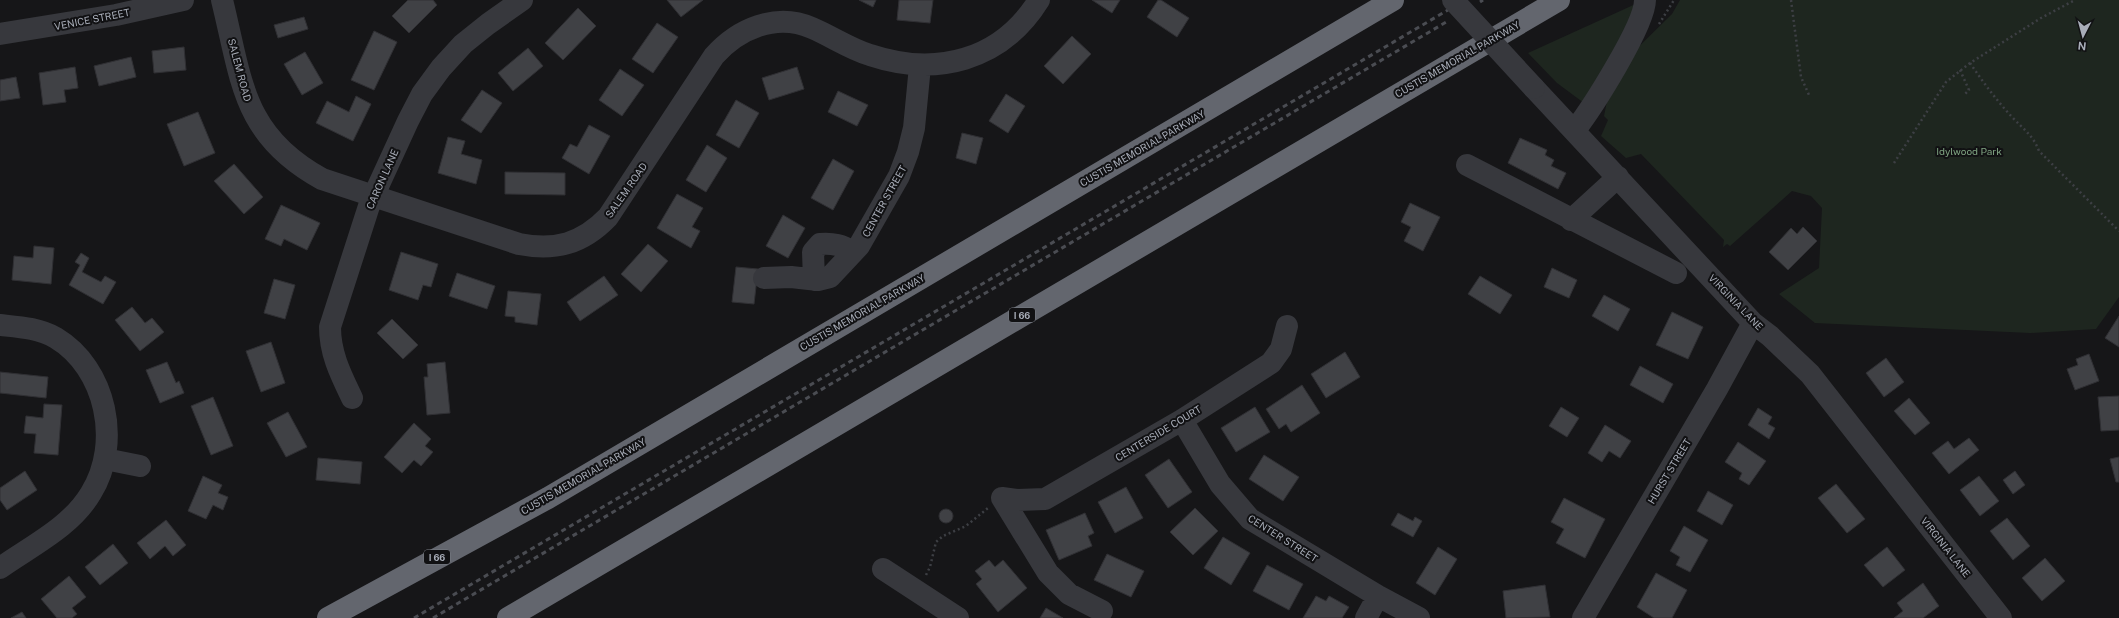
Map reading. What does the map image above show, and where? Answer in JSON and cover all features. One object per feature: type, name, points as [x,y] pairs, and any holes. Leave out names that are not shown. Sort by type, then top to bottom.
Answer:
[{"type":"highway","name":"CUSTIS MEMORIAL PARKWAY","points":[[328,618],[548,498],[1394,0]]},
{"type":"highway","name":"CUSTIS MEMORIAL PARKWAY","points":[[508,618],[1558,0]]},
{"type":"street","name":"VENICE STREET","points":[[0,34],[116,15],[183,0]]},
{"type":"street","name":"SALEM ROAD","points":[[222,0],[245,94],[257,120],[269,138],[283,154],[300,167],[322,179],[518,244],[537,248],[549,248],[567,244],[584,237],[608,217],[714,56],[736,36],[751,28],[769,23],[795,23],[811,27],[868,55],[895,63],[920,66],[949,64],[984,52],[1006,38],[1021,24],[1040,0]]},
{"type":"street","name":"CARON LANE","points":[[352,398],[333,356],[330,342],[330,328],[369,206],[422,94],[441,68],[463,44],[522,0]]},
{"type":"street","name":"VIRGINIA LANE","points":[[1453,0],[1754,323],[1810,374],[2002,618]]},
{"type":"street","points":[[1575,130],[1589,112],[1638,26],[1646,0]]},
{"type":"street","name":"CENTER STREET","points":[[822,278],[852,252],[879,214],[900,176],[914,128],[920,66]]},
{"type":"street","points":[[1467,165],[1676,273]]},
{"type":"street","points":[[1571,220],[1618,177]]},
{"type":"street","points":[[764,278],[822,278],[813,252],[820,244],[831,243],[845,247],[852,252]]},
{"type":"street","name":"HURST STREET","points":[[1583,618],[1636,524],[1717,389],[1754,323]]},
{"type":"street","points":[[0,325],[38,330],[54,337],[69,347],[82,360],[92,374],[99,391],[105,414],[107,436],[105,459],[100,476],[91,494],[75,514],[62,526],[0,568]]},
{"type":"street","name":"CENTERSIDE COURT","points":[[1002,498],[1018,500],[1045,499],[1182,420],[1271,363],[1281,349],[1288,326]]},
{"type":"street","name":"CENTER STREET","points":[[1182,420],[1220,484],[1250,519],[1378,596],[1419,618]]},
{"type":"street","points":[[105,459],[140,466]]},
{"type":"street","points":[[1002,498],[1048,573],[1069,594],[1102,611]]},
{"type":"street","points":[[883,569],[958,618]]},
{"type":"street","points":[[1366,618],[1378,596]]},
{"type":"path","points":[[1792,0],[1801,78],[1809,95]]},
{"type":"path","points":[[1894,163],[1946,82],[1960,70],[2042,18],[2075,0]]},
{"type":"path","points":[[1970,64],[2012,117],[2035,140],[2039,151],[2119,231]]},
{"type":"path","points":[[1960,70],[1969,90],[1964,95]]},
{"type":"path","points":[[915,590],[930,567],[936,542],[943,536],[971,522],[1002,498]]},
{"type":"green space","name":"Idylwood Park","points":[[1680,0],[2119,0],[2119,297],[2096,329],[2030,333],[1815,323],[1779,294],[1819,268],[1822,208],[1811,196],[1792,191],[1730,246],[1727,244],[1723,247],[1724,240],[1641,154],[1626,158],[1601,136],[1608,120],[1604,116],[1613,72],[1672,14]]},
{"type":"green space","points":[[1640,2],[1588,106],[1557,83],[1528,53]]},
{"type":"building","points":[[408,0],[433,0],[437,5],[409,33],[392,16]]},
{"type":"building","points":[[667,0],[703,0],[681,17]]},
{"type":"building","points":[[859,0],[876,0],[873,7]]},
{"type":"building","points":[[899,0],[933,0],[930,23],[897,20]]},
{"type":"building","points":[[1092,0],[1120,0],[1112,13]]},
{"type":"building","points":[[1158,0],[1161,0],[1189,18],[1177,37],[1147,17]]},
{"type":"building","points":[[578,8],[596,26],[563,60],[545,43]]},
{"type":"building","points":[[304,17],[308,29],[278,38],[274,25]]},
{"type":"building","points":[[657,23],[678,37],[653,73],[632,59]]},
{"type":"building","points":[[374,31],[397,42],[374,90],[351,80]]},
{"type":"building","points":[[1072,36],[1091,54],[1063,84],[1044,66]]},
{"type":"building","points":[[184,47],[186,70],[154,73],[152,51]]},
{"type":"building","points":[[528,48],[543,66],[513,91],[498,73]]},
{"type":"building","points":[[305,52],[323,83],[302,95],[284,64]]},
{"type":"building","points":[[131,57],[136,77],[99,86],[94,66]]},
{"type":"building","points":[[75,67],[78,88],[64,90],[66,102],[43,105],[39,73]]},
{"type":"building","points":[[797,67],[804,89],[769,100],[762,78]]},
{"type":"building","points":[[620,69],[644,85],[622,116],[599,100]]},
{"type":"building","points":[[16,77],[20,98],[0,101],[0,80]]},
{"type":"building","points":[[482,90],[502,103],[481,133],[461,120]]},
{"type":"building","points":[[838,91],[868,105],[857,126],[828,112]]},
{"type":"building","points":[[1006,94],[1025,106],[1008,133],[989,121]]},
{"type":"building","points":[[356,96],[371,104],[353,141],[316,123],[327,101],[349,112]]},
{"type":"building","points":[[736,100],[759,113],[739,148],[716,135]]},
{"type":"building","points":[[198,112],[215,153],[184,166],[167,124]]},
{"type":"building","points":[[589,125],[610,136],[589,174],[562,158],[570,144],[577,147]]},
{"type":"building","points":[[962,133],[983,138],[976,164],[956,158]]},
{"type":"building","points":[[448,137],[465,141],[461,154],[482,160],[476,184],[438,173]]},
{"type":"building","points":[[1520,138],[1547,150],[1545,155],[1554,160],[1551,166],[1566,173],[1558,189],[1508,163]]},
{"type":"building","points":[[707,145],[727,158],[706,192],[686,180]]},
{"type":"building","points":[[833,159],[854,171],[833,210],[811,198]]},
{"type":"building","points":[[234,164],[263,197],[244,214],[214,181]]},
{"type":"building","points":[[505,172],[565,173],[565,195],[505,194]]},
{"type":"building","points":[[677,194],[703,208],[692,227],[700,231],[691,248],[657,228]]},
{"type":"building","points":[[1410,203],[1440,217],[1423,251],[1404,241],[1411,227],[1401,222]]},
{"type":"building","points":[[281,205],[320,223],[307,250],[284,239],[281,246],[265,239]]},
{"type":"building","points":[[783,215],[805,228],[788,258],[766,246]]},
{"type":"building","points":[[1803,227],[1817,241],[1788,270],[1769,252],[1791,228],[1797,234]]},
{"type":"building","points":[[648,244],[668,261],[641,292],[621,274]]},
{"type":"building","points":[[34,246],[54,248],[51,284],[12,280],[14,256],[33,258]]},
{"type":"building","points":[[401,252],[438,264],[431,287],[423,285],[418,300],[389,290]]},
{"type":"building","points":[[81,253],[89,258],[82,272],[101,282],[105,276],[116,282],[103,304],[69,285],[80,265],[75,262]]},
{"type":"building","points":[[736,267],[758,269],[754,304],[732,302]]},
{"type":"building","points":[[1552,268],[1577,280],[1569,298],[1544,287]]},
{"type":"building","points":[[457,273],[495,286],[487,309],[449,296]]},
{"type":"building","points":[[604,276],[618,295],[580,321],[567,302]]},
{"type":"building","points":[[1480,276],[1512,295],[1500,314],[1468,294]]},
{"type":"building","points":[[274,279],[295,285],[285,319],[264,313]]},
{"type":"building","points":[[508,291],[541,294],[537,325],[515,322],[515,317],[505,316]]},
{"type":"building","points":[[1604,295],[1630,309],[1618,331],[1592,316]]},
{"type":"building","points":[[132,307],[145,323],[152,318],[164,332],[140,351],[115,320]]},
{"type":"building","points":[[1672,312],[1703,327],[1688,359],[1656,345]]},
{"type":"building","points":[[2119,316],[2119,347],[2105,338]]},
{"type":"building","points":[[392,319],[418,345],[403,359],[377,333]]},
{"type":"building","points":[[271,342],[285,383],[261,392],[246,351]]},
{"type":"building","points":[[1345,352],[1360,377],[1326,398],[1311,374]]},
{"type":"building","points":[[2089,354],[2099,381],[2075,390],[2067,369],[2078,365],[2076,359]]},
{"type":"building","points":[[1886,358],[1904,382],[1884,397],[1866,373]]},
{"type":"building","points":[[167,362],[176,383],[179,381],[184,393],[160,403],[146,370]]},
{"type":"building","points":[[445,362],[450,413],[427,415],[424,377],[428,377],[427,364]]},
{"type":"building","points":[[1640,366],[1673,384],[1663,403],[1630,385]]},
{"type":"building","points":[[0,372],[48,377],[46,398],[0,393]]},
{"type":"building","points":[[1302,385],[1320,413],[1291,432],[1286,424],[1279,429],[1266,409]]},
{"type":"building","points":[[2119,396],[2119,430],[2101,431],[2098,397]]},
{"type":"building","points":[[213,397],[233,446],[211,455],[191,406]]},
{"type":"building","points":[[1909,398],[1930,423],[1915,435],[1894,411]]},
{"type":"building","points":[[44,404],[62,405],[58,455],[34,453],[36,434],[24,433],[26,416],[43,418]]},
{"type":"building","points":[[1255,407],[1270,432],[1236,452],[1221,428]]},
{"type":"building","points":[[1561,407],[1579,418],[1567,437],[1549,426]]},
{"type":"building","points":[[1758,408],[1772,417],[1768,424],[1775,428],[1769,439],[1748,425]]},
{"type":"building","points":[[288,412],[307,447],[286,457],[267,423]]},
{"type":"building","points":[[414,423],[431,439],[425,446],[433,452],[421,466],[414,460],[402,473],[384,457]]},
{"type":"building","points":[[1605,425],[1631,441],[1620,458],[1609,451],[1602,462],[1588,453]]},
{"type":"building","points":[[1969,438],[1979,450],[1949,474],[1932,453],[1948,441],[1954,449]]},
{"type":"building","points":[[1738,442],[1766,461],[1749,485],[1739,479],[1742,473],[1725,462]]},
{"type":"building","points":[[1264,455],[1299,477],[1283,501],[1249,479]]},
{"type":"building","points":[[2119,457],[2119,482],[2116,482],[2110,459]]},
{"type":"building","points":[[318,458],[362,462],[360,484],[316,480]]},
{"type":"building","points":[[1169,459],[1192,492],[1168,508],[1145,475]]},
{"type":"building","points":[[25,471],[37,490],[7,510],[0,500],[0,488]]},
{"type":"building","points":[[2015,471],[2025,485],[2013,494],[2003,480]]},
{"type":"building","points":[[203,476],[222,485],[218,493],[228,497],[223,510],[213,505],[206,519],[188,511]]},
{"type":"building","points":[[1979,476],[1999,501],[1980,516],[1960,490]]},
{"type":"building","points":[[1836,484],[1865,519],[1847,533],[1818,498]]},
{"type":"building","points":[[1126,487],[1143,518],[1115,533],[1098,502]]},
{"type":"building","points":[[1708,491],[1733,505],[1722,525],[1697,511]]},
{"type":"building","points":[[1564,498],[1605,519],[1585,558],[1556,543],[1564,529],[1551,522]]},
{"type":"building","points":[[1195,508],[1218,531],[1193,555],[1170,532]]},
{"type":"building","points":[[946,509],[951,511],[953,516],[951,521],[946,523],[941,521],[939,516],[941,511]]},
{"type":"building","points":[[1085,513],[1094,533],[1088,536],[1092,546],[1059,560],[1046,530]]},
{"type":"building","points":[[1398,513],[1413,521],[1415,517],[1422,521],[1413,537],[1391,525]]},
{"type":"building","points":[[2007,518],[2030,546],[2013,560],[1990,531]]},
{"type":"building","points":[[166,520],[186,545],[173,556],[165,546],[150,559],[137,543]]},
{"type":"building","points":[[1684,526],[1708,540],[1690,572],[1676,565],[1680,557],[1670,551]]},
{"type":"building","points":[[1223,537],[1250,553],[1231,585],[1204,568]]},
{"type":"building","points":[[113,544],[128,563],[100,585],[85,567]]},
{"type":"building","points":[[1438,547],[1457,559],[1435,595],[1416,583]]},
{"type":"building","points":[[1887,547],[1905,570],[1883,587],[1864,565]]},
{"type":"building","points":[[1107,554],[1144,571],[1131,597],[1094,580]]},
{"type":"building","points":[[2045,558],[2065,581],[2042,601],[2022,578]]},
{"type":"building","points":[[989,560],[995,567],[1003,560],[1027,588],[998,612],[976,584],[982,579],[975,571]]},
{"type":"building","points":[[1267,565],[1303,584],[1289,610],[1253,591]]},
{"type":"building","points":[[1656,573],[1687,590],[1672,618],[1654,618],[1637,607]]},
{"type":"building","points":[[69,576],[86,597],[72,608],[77,614],[72,618],[57,618],[41,599]]},
{"type":"building","points":[[1923,583],[1939,606],[1923,618],[1894,618],[1903,611],[1897,603]]},
{"type":"building","points":[[1545,585],[1550,617],[1506,618],[1503,591]]},
{"type":"building","points":[[1316,596],[1326,601],[1329,596],[1349,607],[1342,618],[1303,618]]},
{"type":"building","points":[[1046,608],[1063,618],[1040,618]]},
{"type":"building","points":[[22,612],[26,618],[11,618]]},
{"type":"railway","points":[[414,618],[1465,0]]},
{"type":"railway","points":[[433,618],[1448,21]]}]
